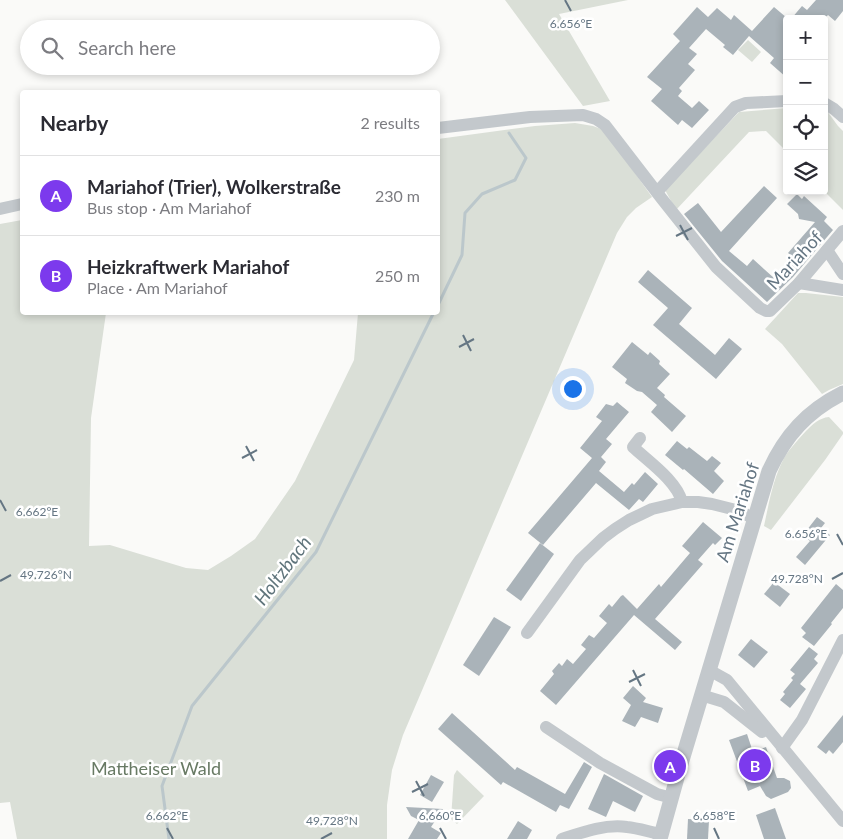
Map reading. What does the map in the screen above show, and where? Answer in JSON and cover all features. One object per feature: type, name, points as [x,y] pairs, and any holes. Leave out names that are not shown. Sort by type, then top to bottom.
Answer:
[{"type":"street","points":[[440,128],[530,117],[583,115],[605,124],[657,192],[735,107],[746,103],[783,101]]},
{"type":"street","points":[[827,105],[843,117]]},
{"type":"street","name":"Mariahof","points":[[657,192],[716,267],[760,308],[766,311],[770,311],[799,282],[843,231]]},
{"type":"street","points":[[0,209],[20,204]]},
{"type":"street","points":[[828,250],[843,274]]},
{"type":"street","points":[[799,282],[843,290]]},
{"type":"street","name":"Am Mariahof","points":[[661,837],[701,695],[769,472],[782,444],[805,418],[843,393]]},
{"type":"street","points":[[640,438],[633,447],[677,488],[682,502]]},
{"type":"street","points":[[527,633],[580,560],[615,528],[652,509],[682,502],[698,502],[740,511],[754,519]]},
{"type":"street","points":[[782,748],[802,720],[843,640]]},
{"type":"street","points":[[709,670],[727,680],[843,821]]},
{"type":"street","points":[[701,695],[724,702],[782,748]]},
{"type":"street","points":[[546,727],[600,763],[658,794],[672,798]]},
{"type":"street","points":[[562,839],[595,829],[619,826],[629,827],[661,837]]},
{"type":"green space","points":[[505,0],[628,0],[559,14],[610,101],[583,106]]},
{"type":"green space","points":[[748,40],[761,52],[752,62],[738,50]]},
{"type":"green space","points":[[783,108],[783,148],[766,131],[749,132],[676,210],[665,190],[739,112]]},
{"type":"green space","points":[[828,112],[843,131],[843,210],[828,195]]},
{"type":"green space","name":"Mattheiser Wald","points":[[575,123],[604,130],[652,197],[627,217],[617,233],[403,735],[392,770],[387,805],[387,839],[17,839],[10,802],[0,803],[0,224],[20,220],[20,315],[106,315],[91,418],[89,546],[110,545],[186,568],[208,570],[255,539],[295,481],[354,360],[358,315],[440,315],[440,139],[535,126]]},
{"type":"green space","points":[[798,293],[843,297],[843,384],[822,394],[782,344],[765,329]]},
{"type":"green space","points":[[829,417],[843,434],[771,530],[764,526],[774,483],[784,458],[811,426],[819,420]]},
{"type":"green space","points":[[457,770],[484,796],[457,824],[451,819],[454,775]]},
{"type":"building","points":[[816,0],[843,0],[843,11],[835,21],[828,15],[794,15],[802,6],[807,10]]},
{"type":"building","points":[[697,7],[708,17],[717,8],[731,20],[734,15],[752,31],[774,7],[783,15],[783,74],[770,63],[774,58],[749,36],[733,55],[723,47],[725,45],[706,29],[689,48],[697,54],[688,64],[695,70],[679,88],[682,91],[678,96],[692,108],[699,101],[709,110],[692,128],[682,120],[678,125],[651,101],[662,89],[647,77],[680,41],[673,34]]},
{"type":"building","points":[[764,186],[777,198],[729,251],[747,266],[753,259],[774,278],[793,257],[788,253],[815,222],[799,219],[798,214],[787,204],[796,195],[802,199],[804,196],[827,217],[824,221],[833,230],[793,277],[767,302],[722,261],[684,214],[698,203],[721,232]]},
{"type":"building","points":[[648,270],[692,308],[679,324],[715,355],[729,338],[742,349],[716,379],[653,325],[668,308],[638,282]]},
{"type":"building","points":[[632,342],[648,355],[650,352],[670,374],[657,388],[665,395],[664,397],[686,416],[672,432],[651,412],[657,405],[642,392],[625,383],[627,379],[612,367]]},
{"type":"building","points":[[617,402],[629,412],[606,439],[612,444],[601,457],[606,462],[599,471],[624,492],[632,483],[634,485],[645,472],[658,484],[643,502],[639,499],[629,510],[596,483],[543,545],[528,533],[592,458],[580,448],[602,421],[596,417],[606,404],[613,406]]},
{"type":"building","points":[[677,441],[687,449],[689,447],[707,461],[712,456],[721,463],[714,471],[724,481],[713,494],[665,455]]},
{"type":"building","points":[[817,517],[825,523],[821,528],[830,535],[805,565],[796,557],[810,541],[803,535]]},
{"type":"building","points":[[703,522],[722,538],[715,545],[713,543],[698,560],[703,564],[655,619],[682,642],[675,650],[634,615],[556,705],[540,691],[554,674],[552,671],[559,663],[562,666],[567,659],[573,664],[586,649],[581,645],[589,635],[594,638],[607,623],[599,616],[609,604],[612,607],[623,595],[637,609],[659,584],[661,587],[690,553],[682,546]]},
{"type":"building","points":[[540,543],[554,554],[521,601],[506,590]]},
{"type":"building","points":[[774,582],[790,594],[780,607],[764,594]]},
{"type":"building","points":[[836,584],[843,590],[843,608],[814,646],[802,637],[806,633],[801,628]]},
{"type":"building","points":[[494,617],[511,627],[479,676],[463,665]]},
{"type":"building","points":[[751,639],[768,652],[754,668],[738,655]]},
{"type":"building","points":[[809,647],[818,654],[814,659],[818,663],[800,684],[806,689],[790,708],[780,700],[795,674],[790,670]]},
{"type":"building","points":[[633,686],[646,698],[643,702],[663,708],[658,723],[641,717],[635,727],[622,721],[631,705],[623,698]]},
{"type":"building","points":[[452,713],[515,770],[517,767],[565,794],[584,762],[592,767],[569,809],[560,805],[556,812],[503,782],[501,785],[438,729]]},
{"type":"building","points":[[843,715],[843,742],[833,754],[829,750],[826,754],[817,747]]},
{"type":"building","points":[[747,734],[753,752],[766,747],[777,778],[784,778],[790,781],[791,788],[788,792],[771,799],[766,796],[760,786],[748,791],[729,740]]},
{"type":"building","points":[[604,774],[643,796],[635,812],[613,801],[606,817],[588,809]]},
{"type":"building","points":[[431,775],[444,782],[432,802],[420,795]]},
{"type":"building","points":[[406,807],[443,809],[431,827],[441,833],[437,839],[408,839],[419,820],[411,816]]},
{"type":"building","points":[[775,808],[786,839],[764,839],[756,815]]},
{"type":"building","points":[[688,819],[709,820],[708,839],[687,839]]},
{"type":"building","points":[[518,821],[532,830],[527,839],[507,839]]},
{"type":"waterway","name":"Holtzbach","points":[[440,301],[462,255],[465,213],[482,194],[515,180],[526,158],[509,133]]},
{"type":"waterway","name":"Holtzbach","points":[[169,839],[162,786],[192,706],[316,552],[433,315]]},
{"type":"place","name":"Heizkraftwerk Mariahof","points":[[755,765]]},
{"type":"place","name":"Mariahof (Trier), Wolkerstraße","points":[[670,766]]}]
